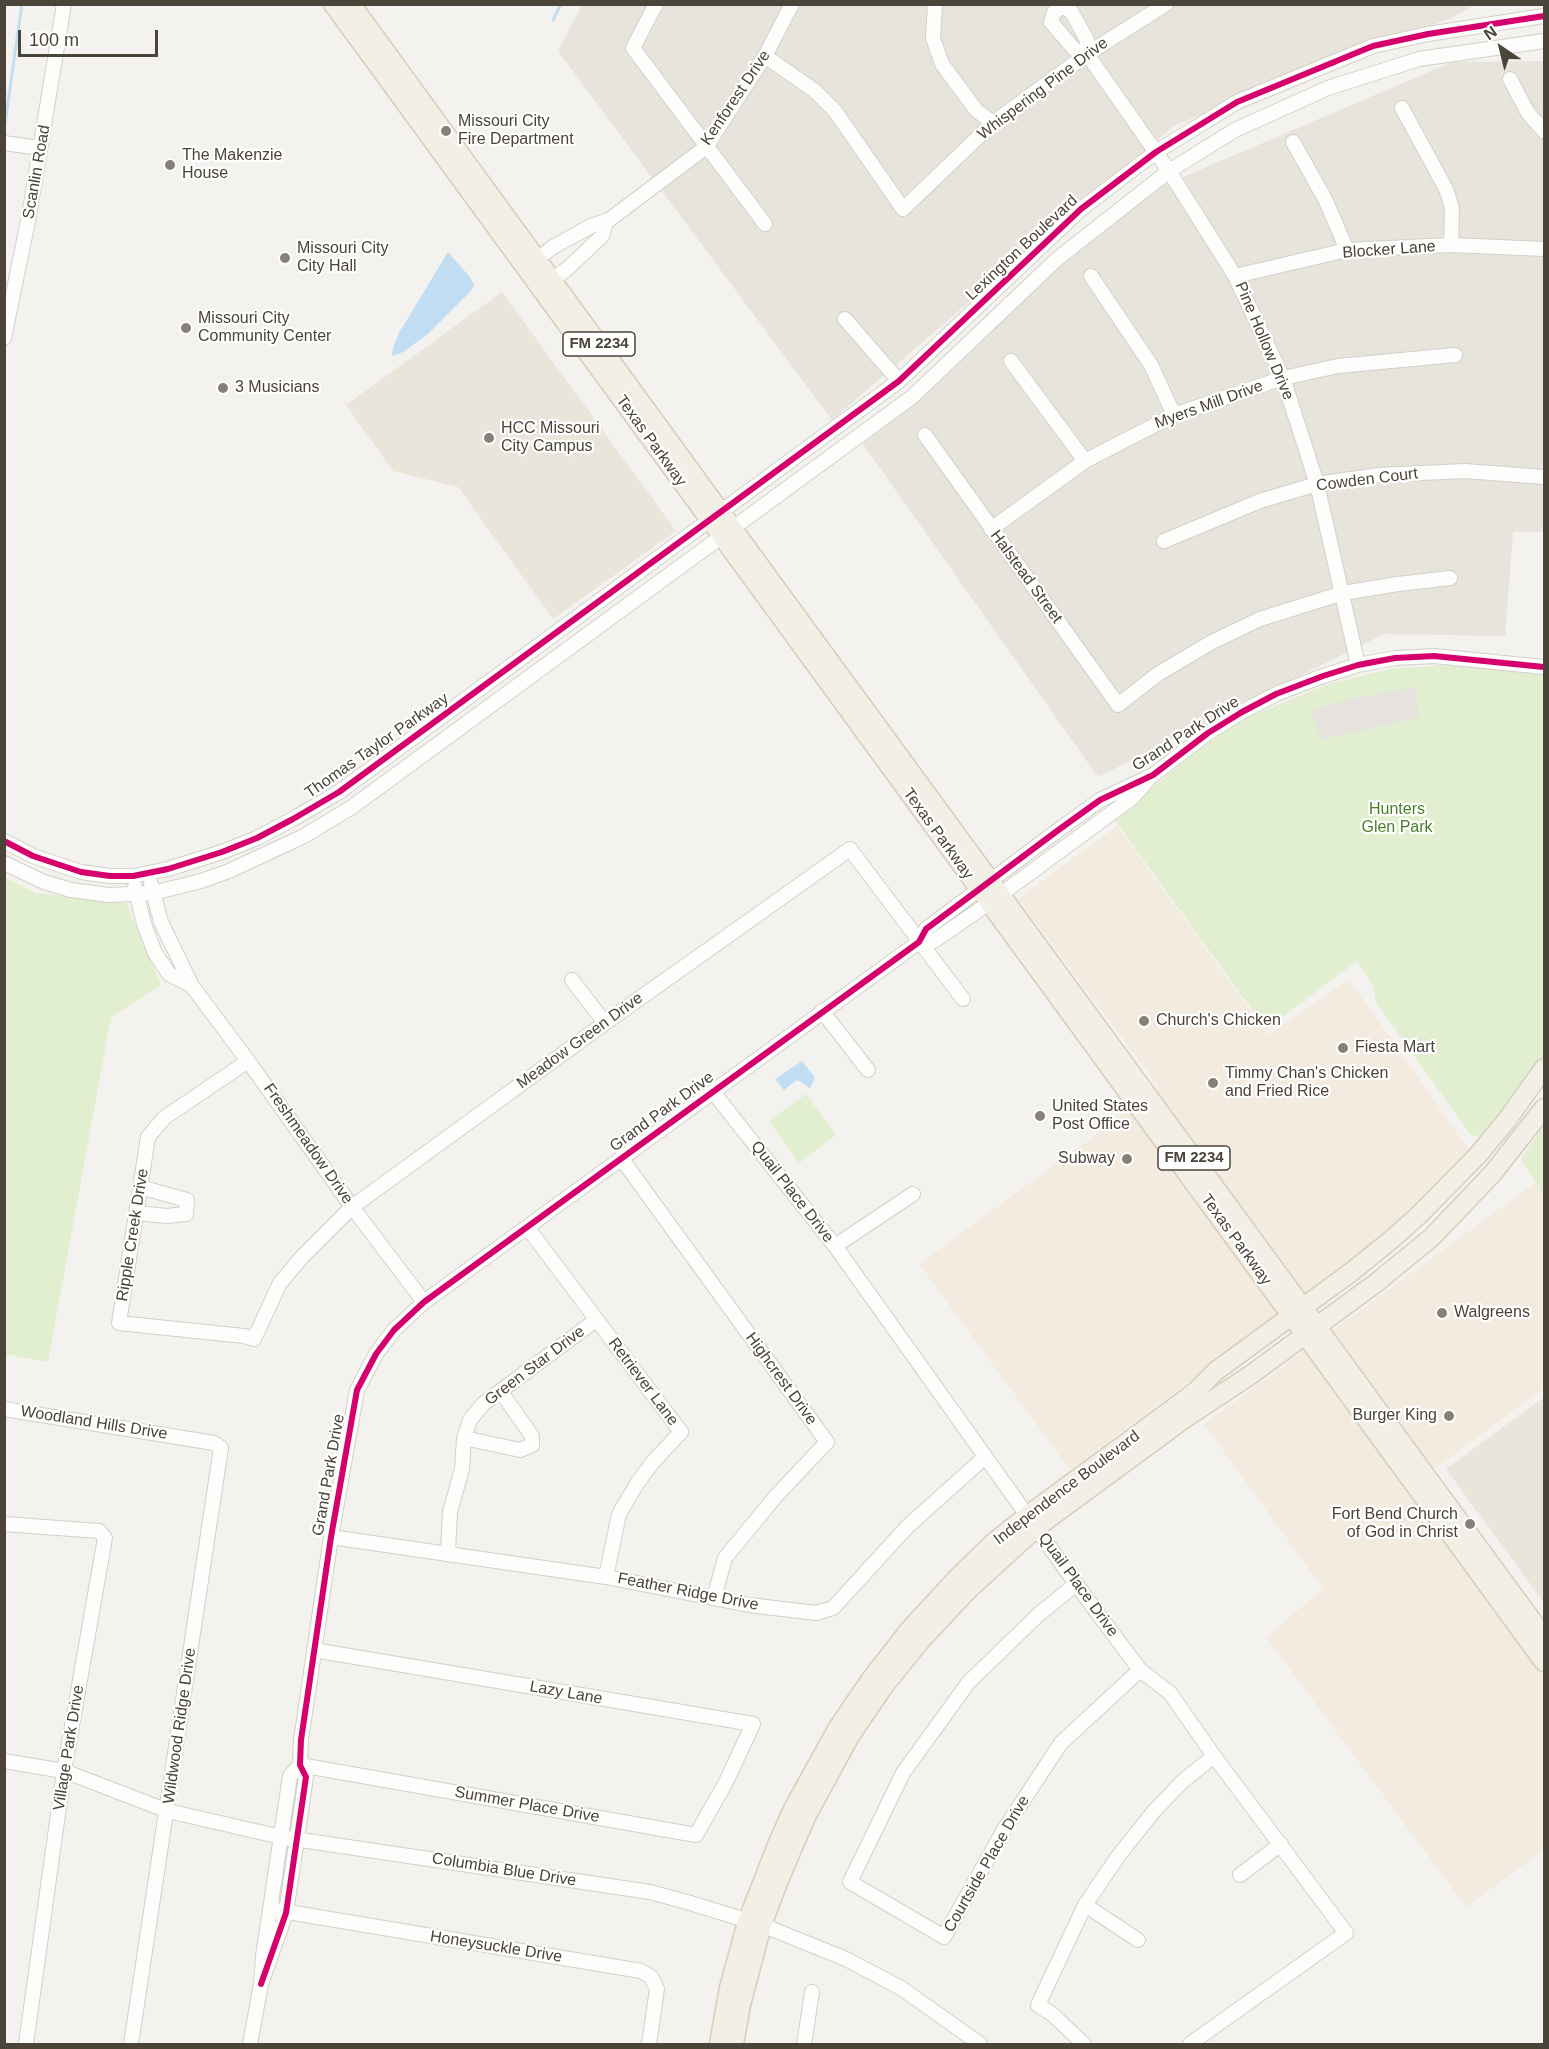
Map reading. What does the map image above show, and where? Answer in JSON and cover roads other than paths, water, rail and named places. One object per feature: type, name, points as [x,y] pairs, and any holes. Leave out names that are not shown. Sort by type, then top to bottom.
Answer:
[{"type":"main road","name":"Texas Parkway","points":[[333,4],[531,263],[716,516]]},
{"type":"main road","name":"Texas Parkway","points":[[351,4],[531,263],[552,280],[726,532],[990,892],[1106,1037],[1179,1137],[1297,1312]]},
{"type":"main road","name":"Texas Parkway","points":[[990,892],[1078,1025],[1148,1121],[1545,1637]]},
{"type":"main road","points":[[1078,1025],[1088,1026],[1096,1037],[1106,1037]]},
{"type":"main road","name":"Independence Boulevard","points":[[1178,1414],[1216,1371],[1350,1273],[1419,1215],[1478,1155],[1545,1068]]},
{"type":"main road","name":"Independence Boulevard","points":[[734,2044],[755,1924],[777,1845],[822,1771],[837,1729],[870,1679],[916,1634],[956,1579],[994,1542],[1032,1521],[1178,1414],[1230,1390],[1376,1283],[1432,1237],[1493,1173],[1545,1108]]},
{"type":"main road","points":[[1148,1121],[1160,1125],[1167,1135],[1179,1137]]},
{"type":"main road","points":[[1478,1155],[1493,1173]]},
{"type":"main road","name":"Texas Parkway","points":[[1311,1331],[1444,1527],[1545,1662]]},
{"type":"main road","points":[[1444,1527],[1454,1527],[1462,1539],[1473,1542]]},
{"type":"main road","name":"Independence Boulevard","points":[[719,2044],[729,1988],[755,1924]]},
{"type":"street","name":"Scanlin Road","points":[[4,338],[29,216],[64,4]]},
{"type":"street","points":[[656,4],[633,48],[765,225]]},
{"type":"street","name":"Kenforest Drive","points":[[531,263],[553,247],[591,226],[606,222],[706,147],[765,56],[792,4]]},
{"type":"street","points":[[935,4],[933,38],[942,64],[976,110],[993,123]]},
{"type":"street","name":"Whispering Pine Drive","points":[[765,56],[814,91],[836,111],[903,210],[993,123],[1087,54],[1166,4]]},
{"type":"street","name":"Lexington Boulevard","points":[[716,516],[898,381],[1081,209],[1156,152],[1237,102],[1373,46],[1428,34],[1545,16]]},
{"type":"street","points":[[1428,34],[1432,57]]},
{"type":"street","name":"Lexington Boulevard","points":[[726,532],[912,397],[1057,259],[1169,171],[1234,130],[1328,88],[1432,57],[1545,40]]},
{"type":"street","name":"Pine Hollow Drive","points":[[1087,54],[1169,171],[1235,276],[1283,378],[1317,484],[1358,665]]},
{"type":"street","points":[[1510,79],[1528,113],[1545,131]]},
{"type":"street","points":[[1293,80],[1301,101]]},
{"type":"street","points":[[1402,108],[1446,189],[1452,208],[1451,245]]},
{"type":"street","points":[[1293,142],[1325,199],[1347,250]]},
{"type":"street","points":[[11,144],[39,148]]},
{"type":"street","name":"Kenforest Drive","points":[[552,280],[602,236],[606,222]]},
{"type":"street","name":"Blocker Lane","points":[[1235,276],[1347,250],[1451,245],[1545,249]]},
{"type":"street","points":[[1013,274],[1026,288]]},
{"type":"street","points":[[1091,276],[1151,365],[1174,416]]},
{"type":"street","points":[[845,319],[898,381]]},
{"type":"street","name":"Myers Mill Drive","points":[[992,529],[1085,461],[1174,416],[1283,378],[1338,366],[1455,355]]},
{"type":"street","points":[[1011,362],[1085,461]]},
{"type":"street","points":[[871,402],[884,418]]},
{"type":"street","name":"Halstead Street","points":[[925,435],[1118,705],[1158,674],[1212,642],[1260,619],[1343,593]]},
{"type":"street","name":"Cowden Court","points":[[1164,541],[1260,501],[1317,484],[1379,475],[1465,471],[1545,477]]},
{"type":"street","name":"Thomas Taylor Parkway","points":[[4,841],[33,856],[63,867],[100,874],[133,876],[168,869],[257,838],[339,792],[716,516]]},
{"type":"street","name":"Thomas Taylor Parkway","points":[[4,863],[44,882],[71,890],[109,895],[136,894],[153,893],[201,881],[274,851],[328,822],[726,532]]},
{"type":"street","points":[[1343,593],[1450,578]]},
{"type":"street","points":[[587,610],[598,627]]},
{"type":"street","name":"Grand Park Drive","points":[[261,1984],[286,1913],[306,1777],[300,1765],[314,1650],[357,1390],[376,1354],[394,1330],[424,1302],[822,1011],[919,942],[934,941],[990,892],[1132,798],[1153,774],[1242,711],[1276,694],[1323,676],[1358,665],[1395,658],[1434,656],[1545,668]]},
{"type":"street","name":"Meadow Green Drive","points":[[254,1339],[280,1283],[302,1257],[352,1207],[850,849],[919,942]]},
{"type":"street","name":"Freshmeadow Drive","points":[[149,873],[161,922],[192,987],[424,1302]]},
{"type":"street","name":"Freshmeadow Drive","points":[[133,876],[144,924],[155,953],[169,974],[192,987]]},
{"type":"street","points":[[919,942],[963,999]]},
{"type":"street","points":[[572,980],[605,1023]]},
{"type":"street","points":[[822,1011],[868,1070]]},
{"type":"street","name":"Ripple Creek Drive","points":[[248,1061],[164,1118],[148,1137],[119,1323],[244,1336],[254,1339]]},
{"type":"street","name":"Quail Place Drive","points":[[713,1092],[835,1246],[1140,1670],[1170,1693],[1346,1933],[1190,2044]]},
{"type":"street","name":"Highcrest Drive","points":[[621,1158],[826,1442],[776,1496],[725,1557],[714,1598]]},
{"type":"street","points":[[136,1213],[167,1216],[186,1214],[188,1200],[140,1187]]},
{"type":"street","points":[[835,1246],[913,1194]]},
{"type":"street","name":"Retriever Lane","points":[[527,1227],[681,1432],[653,1462],[618,1514],[606,1576]]},
{"type":"street","name":"Green Star Drive","points":[[448,1552],[450,1512],[462,1469],[464,1438],[470,1420],[483,1404],[596,1320]]},
{"type":"street","points":[[464,1438],[520,1450],[532,1445],[532,1436],[501,1392]]},
{"type":"street","name":"Woodland Hills Drive","points":[[4,1409],[183,1438]]},
{"type":"street","name":"Wildwood Ridge Drive","points":[[131,2044],[222,1448],[214,1443],[183,1438]]},
{"type":"street","name":"Feather Ridge Drive","points":[[331,1537],[606,1576],[749,1605],[816,1613],[833,1608],[908,1526],[985,1457]]},
{"type":"street","name":"Village Park Drive","points":[[4,1524],[99,1532],[105,1538],[64,1771],[26,2044]]},
{"type":"street","name":"Courtside Place Drive","points":[[1076,1584],[1037,1616],[968,1683],[903,1773],[850,1882],[944,1938],[1005,1828],[1060,1743],[1140,1670]]},
{"type":"street","name":"Lazy Lane","points":[[314,1650],[753,1724],[725,1784]]},
{"type":"street","points":[[1084,2044],[1052,2014],[1038,2005],[1085,1905],[1119,1855],[1154,1811],[1183,1781],[1214,1756]]},
{"type":"street","name":"Columbia Blue Drive","points":[[4,1761],[64,1771],[168,1811],[281,1837],[650,1892],[687,1902],[755,1924],[846,1959],[901,1988],[980,2044]]},
{"type":"street","name":"Grand Park Drive","points":[[250,2044],[261,1984],[290,1776],[300,1765]]},
{"type":"street","name":"Summer Place Drive","points":[[300,1765],[696,1834],[725,1784]]},
{"type":"street","points":[[1240,1875],[1281,1844]]},
{"type":"street","points":[[1085,1905],[1138,1940]]},
{"type":"street","name":"Honeysuckle Drive","points":[[270,1909],[641,1971],[651,1977],[657,1989],[649,2044]]},
{"type":"street","points":[[804,2044],[812,1992]]},
{"type":"water","points":[[448,252],[470,277],[474,285],[471,291],[428,334],[403,352],[392,356],[399,333]]},
{"type":"water","points":[[802,1061],[815,1078],[810,1088],[797,1080],[784,1090],[775,1079]]},
{"type":"waterway","points":[[4,130],[22,4]]},
{"type":"waterway","points":[[553,20],[561,4]]},
{"type":"place","name":"Missouri City Fire Department","points":[[446,131]]},
{"type":"place","name":"The Makenzie House","points":[[170,165]]},
{"type":"place","name":"Missouri City City Hall","points":[[285,258]]},
{"type":"place","name":"Missouri City Community Center","points":[[186,328]]},
{"type":"place","name":"3 Musicians","points":[[223,388]]},
{"type":"place","name":"HCC Missouri City Campus","points":[[489,438]]},
{"type":"place","name":"Church's Chicken","points":[[1144,1021]]},
{"type":"place","name":"Fiesta Mart","points":[[1343,1048]]},
{"type":"place","name":"Timmy Chan's Chicken and Fried Rice","points":[[1213,1083]]},
{"type":"place","name":"United States Post Office","points":[[1040,1116]]},
{"type":"place","name":"Subway","points":[[1127,1159]]},
{"type":"place","name":"Walgreens","points":[[1442,1313]]},
{"type":"place","name":"Burger King","points":[[1449,1416]]},
{"type":"place","name":"Fort Bend Church of God in Christ","points":[[1470,1524]]},
{"type":"park label","name":"Hunters Glen Park","points":[[1397,819]]}]
